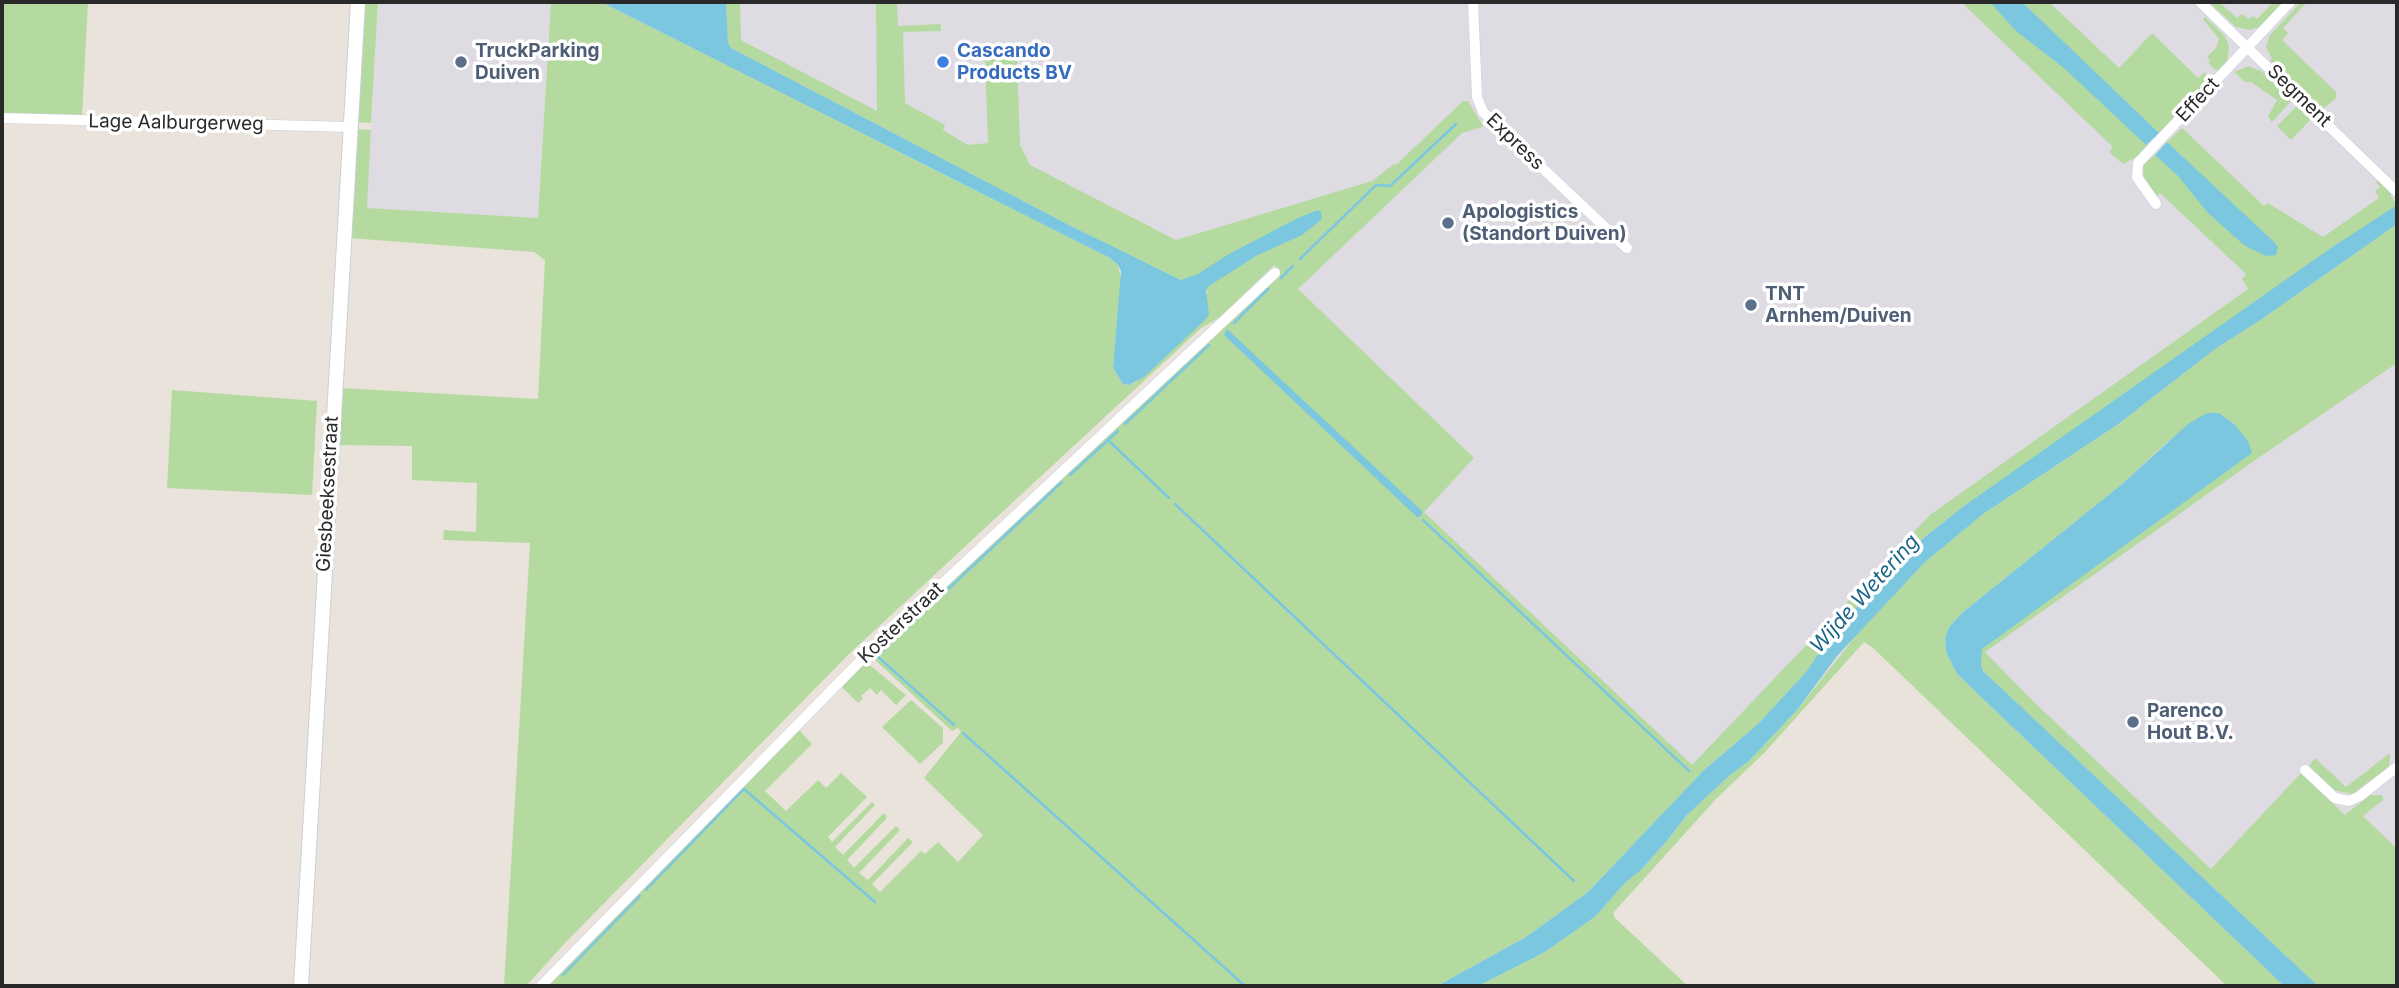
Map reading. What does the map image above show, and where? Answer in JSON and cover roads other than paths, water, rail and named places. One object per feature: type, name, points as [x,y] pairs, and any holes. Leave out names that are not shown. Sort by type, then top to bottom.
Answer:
[{"type":"street","name":"Giesbeeksestraat","points":[[301,986],[358,2]]},
{"type":"street","name":"Express","points":[[1473,2],[1477,97],[1483,111],[1627,248]]},
{"type":"street","name":"Segment","points":[[2200,2],[2397,192]]},
{"type":"street","name":"Effect","points":[[2156,204],[2137,177],[2137,167],[2290,2]]},
{"type":"street","name":"Lage Aalburgerweg","points":[[2,118],[351,127]]},
{"type":"street","name":"Kosterstraat","points":[[541,986],[865,656],[1275,273]]},
{"type":"street","points":[[2305,770],[2335,798],[2350,801],[2397,767]]},
{"type":"water","points":[[601,2],[726,2],[728,43],[731,48],[1069,225],[1181,280],[1198,274],[1229,254],[1298,218],[1318,210],[1322,219],[1302,235],[1256,256],[1209,286],[1206,290],[1209,314],[1206,319],[1144,377],[1129,385],[1123,384],[1113,368],[1121,271],[1110,258]]},
{"type":"water","points":[[1990,2],[2022,2],[2159,133],[2146,145],[2065,69],[2016,31]]},
{"type":"water","points":[[2167,142],[2274,242],[2278,247],[2276,255],[2266,256],[2245,246],[2208,213],[2178,176],[2155,155]]},
{"type":"water","points":[[2397,205],[2397,224],[2215,349],[2117,425],[1983,514],[1925,562],[1837,656],[1798,709],[1749,761],[1687,815],[1641,870],[1624,884],[1596,916],[1545,952],[1478,986],[1437,986],[1526,937],[1588,892],[1703,771],[1758,724],[1807,671],[1829,638],[1892,568],[1926,536],[1964,506],[2328,250]]},
{"type":"water","points":[[1227,329],[1423,512],[1418,518],[1224,335]]},
{"type":"water","points":[[2207,413],[2219,413],[2234,424],[2248,441],[2252,453],[1982,649],[1981,665],[1983,671],[2318,986],[2284,986],[1957,674],[1946,652],[1945,639],[1949,627],[1963,612],[2121,485],[2188,424]]},
{"type":"waterway","points":[[1300,259],[1376,185],[1390,186],[1456,124]]},
{"type":"waterway","points":[[1281,278],[1293,266]]},
{"type":"waterway","points":[[1234,323],[1268,289]]},
{"type":"waterway","points":[[1125,424],[1209,345]]},
{"type":"waterway","points":[[1070,475],[1118,431]]},
{"type":"waterway","points":[[1108,440],[1169,498]]},
{"type":"waterway","points":[[954,725],[877,656],[1062,482]]},
{"type":"waterway","points":[[1175,504],[1574,881]]},
{"type":"waterway","points":[[1423,520],[1689,771]]},
{"type":"waterway","points":[[963,733],[1245,986]]},
{"type":"waterway","points":[[646,890],[744,789],[875,902]]},
{"type":"waterway","points":[[563,975],[640,896]]},
{"type":"place","name":"TruckParking Duiven","points":[[461,62]]},
{"type":"place","name":"Cascando Products BV","points":[[943,62]]},
{"type":"place","name":"Apologistics (Standort Duiven)","points":[[1448,223]]},
{"type":"place","name":"TNT Arnhem/Duiven","points":[[1751,305]]},
{"type":"place","name":"Parenco Hout B.V.","points":[[2133,722]]},
{"type":"water label","name":"Wijde Wetering","points":[[1865,594]]}]
